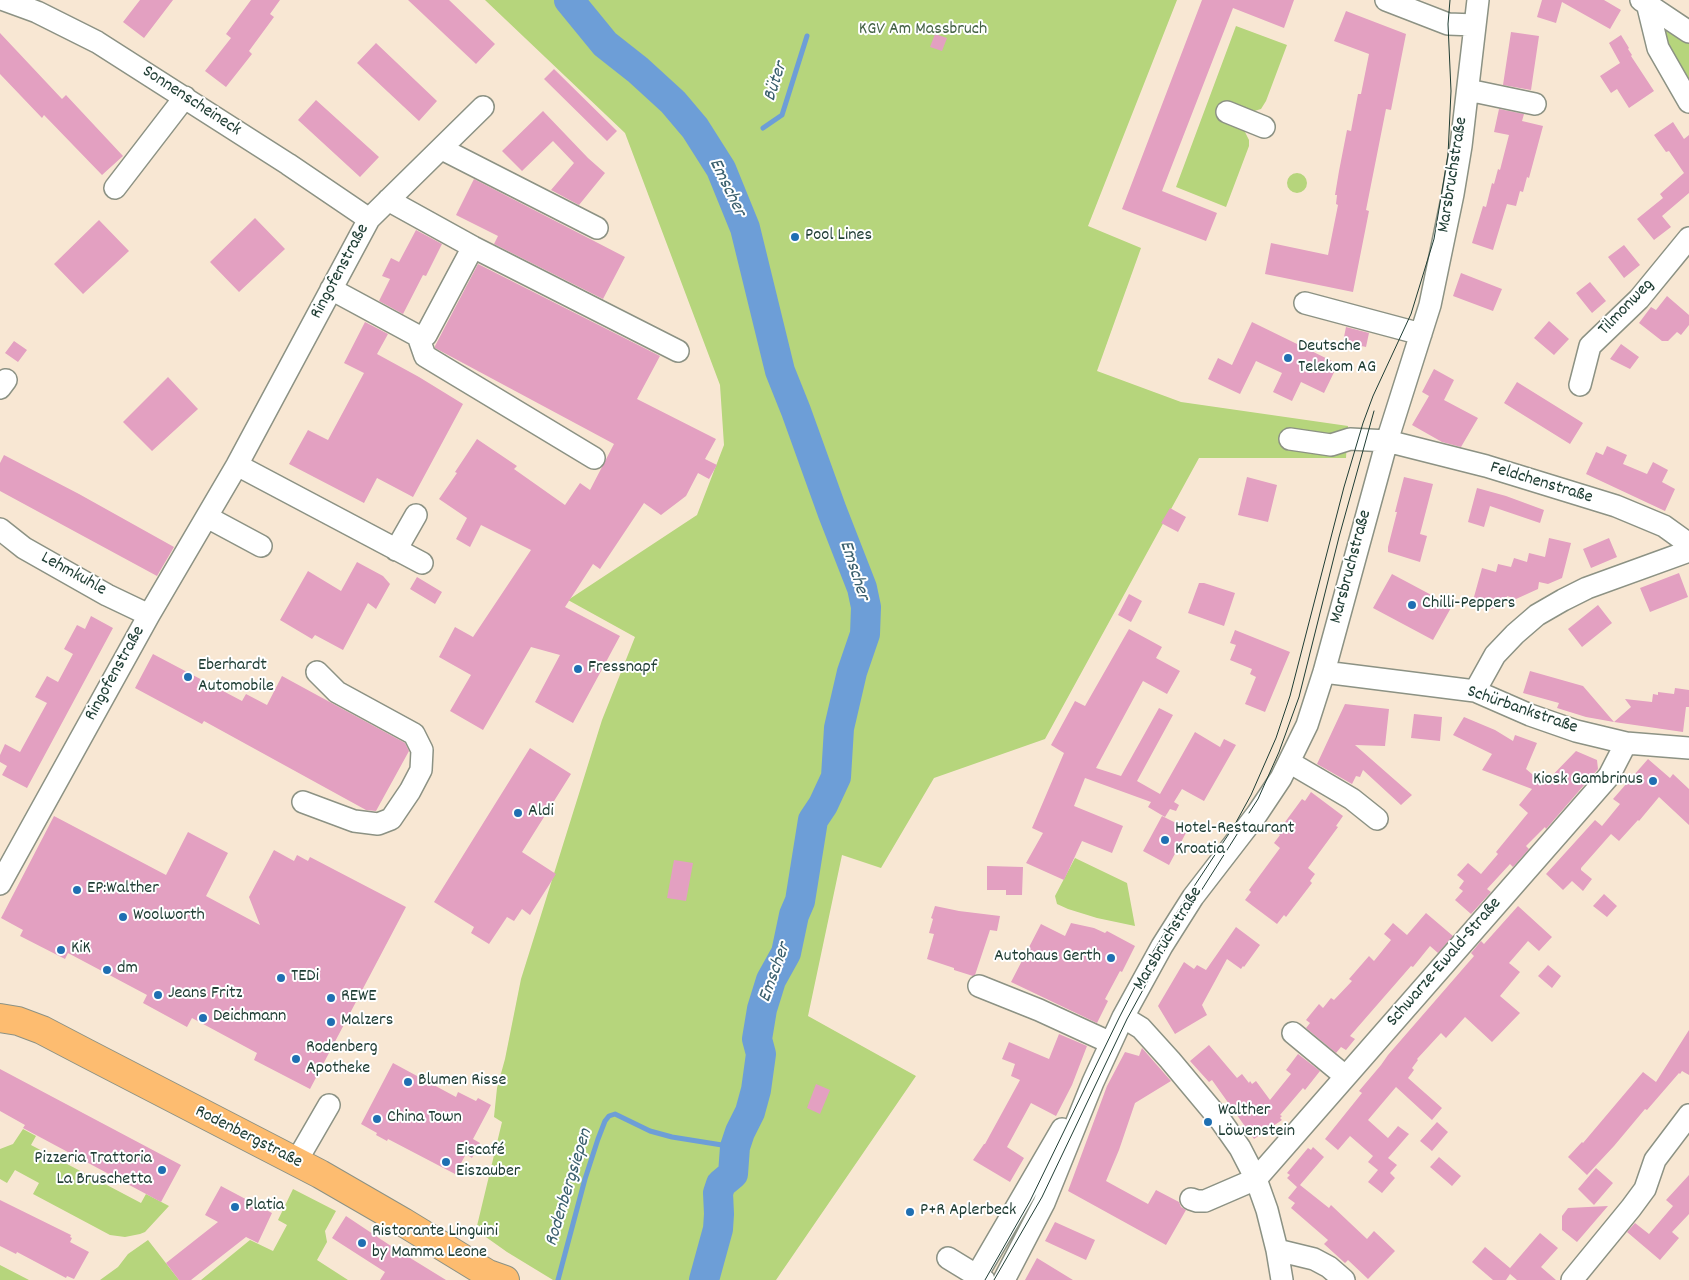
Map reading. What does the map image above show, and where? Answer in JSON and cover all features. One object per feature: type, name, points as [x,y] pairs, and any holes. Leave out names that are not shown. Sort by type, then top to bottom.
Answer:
[{"type":"main road","name":"Rodenbergstraße","points":[[0,1018],[18,1021],[42,1030],[296,1162],[403,1222],[487,1276]]},
{"type":"street","name":"Sonnenscheineck","points":[[4,0],[37,12],[97,42],[185,97],[369,219]]},
{"type":"street","points":[[1386,0],[1448,24],[1475,25]]},
{"type":"street","name":"Marsbruchstraße","points":[[1004,1280],[1044,1203],[1093,1082],[1123,1017],[1182,912],[1257,814],[1288,765],[1307,725],[1324,672],[1387,441],[1430,305],[1454,194],[1478,0]]},
{"type":"street","points":[[1644,2],[1689,32]]},
{"type":"street","points":[[1644,2],[1658,48],[1689,102]]},
{"type":"street","points":[[1468,90],[1535,104]]},
{"type":"street","points":[[115,188],[185,97]]},
{"type":"street","name":"Ringofenstraße","points":[[0,884],[7,856],[237,465],[369,219],[483,107]]},
{"type":"street","points":[[1227,112],[1264,127]]},
{"type":"street","points":[[442,149],[597,228]]},
{"type":"street","points":[[388,200],[473,247],[678,351]]},
{"type":"street","name":"Tilmonweg","points":[[1580,385],[1590,346],[1639,299],[1689,238]]},
{"type":"street","points":[[331,289],[418,336],[426,335],[473,247]]},
{"type":"street","points":[[1306,303],[1421,334]]},
{"type":"street","points":[[418,336],[425,356],[594,458]]},
{"type":"street","name":"Feldchenstraße","points":[[1290,439],[1331,445],[1350,439],[1387,441],[1486,466],[1616,506],[1664,526],[1689,544]]},
{"type":"street","points":[[237,465],[422,563]]},
{"type":"street","points":[[396,550],[416,515]]},
{"type":"street","points":[[207,517],[261,546]]},
{"type":"street","name":"Lehmkuhle","points":[[0,529],[24,548],[107,595],[149,615]]},
{"type":"street","points":[[1475,691],[1495,655],[1537,615],[1587,588],[1689,551]]},
{"type":"street","points":[[303,802],[354,821],[378,824],[391,819],[410,791],[421,770],[422,750],[414,734],[336,692],[317,672]]},
{"type":"street","name":"Schürbankstraße","points":[[1324,672],[1475,691],[1576,731],[1626,743],[1689,748]]},
{"type":"street","name":"Schwarze-Ewald-Straße","points":[[1256,1178],[1608,776],[1626,743]]},
{"type":"street","points":[[1288,765],[1344,812]]},
{"type":"street","points":[[1288,765],[1352,799],[1377,819]]},
{"type":"street","points":[[979,986],[1039,1010],[1111,1043]]},
{"type":"street","points":[[1123,1017],[1141,1028],[1199,1094],[1239,1146],[1256,1178],[1267,1210],[1282,1280]]},
{"type":"street","points":[[1293,1033],[1345,1076]]},
{"type":"street","name":"Marsbruchstraße","points":[[978,1278],[1053,1144],[1093,1082]]},
{"type":"street","points":[[296,1162],[329,1105]]},
{"type":"street","points":[[1572,1280],[1636,1202],[1645,1188],[1655,1160],[1689,1116]]},
{"type":"street","points":[[1191,1199],[1205,1201],[1256,1178]]},
{"type":"street","points":[[1277,1250],[1314,1258],[1329,1267],[1344,1280]]},
{"type":"street","points":[[948,1258],[978,1278]]},
{"type":"green space","name":"KGV Am Massbruch","points":[[485,0],[1177,0],[1088,226],[1141,248],[1097,371],[1181,402],[1348,426],[1346,458],[1199,458],[1045,739],[934,778],[881,868],[842,855],[808,1016],[916,1076],[776,1280],[553,1280],[507,1252],[476,1230],[502,1122],[494,1117],[497,1088],[505,1059],[521,979],[602,720],[635,637],[568,600],[697,515],[724,445],[720,385],[625,133]]},
{"type":"green space","points":[[1236,26],[1287,45],[1266,101],[1261,109],[1251,112],[1244,130],[1249,140],[1249,146],[1226,207],[1176,187]]},
{"type":"green space","points":[[1661,26],[1689,41],[1689,91],[1658,28]]},
{"type":"green space","points":[[1297,173],[1304,176],[1307,183],[1304,190],[1297,193],[1290,190],[1287,183],[1290,176]]},
{"type":"green space","points":[[1075,858],[1127,883],[1135,926],[1097,918],[1057,904],[1055,896]]},
{"type":"green space","points":[[23,1129],[36,1136],[31,1145],[141,1203],[146,1194],[169,1206],[145,1232],[125,1237],[110,1235],[33,1194],[39,1183],[15,1170],[7,1183],[0,1179],[0,1149],[13,1144]]},
{"type":"green space","points":[[293,1189],[336,1211],[325,1231],[327,1242],[317,1260],[348,1280],[201,1280],[250,1240],[273,1251],[287,1225],[278,1220]]},
{"type":"green space","points":[[148,1240],[179,1280],[100,1280],[118,1267],[128,1254]]},
{"type":"green space","points":[[0,1265],[29,1280],[0,1280]]},
{"type":"building","points":[[140,0],[173,0],[144,38],[123,22]]},
{"type":"building","points":[[251,0],[280,0],[270,14],[274,17],[249,51],[252,54],[226,87],[205,71],[231,38],[226,34]]},
{"type":"building","points":[[408,0],[449,0],[495,44],[476,64]]},
{"type":"building","points":[[1202,0],[1294,0],[1284,28],[1233,8],[1162,191],[1217,213],[1206,241],[1122,209]]},
{"type":"building","points":[[1542,0],[1604,0],[1621,10],[1610,29],[1562,2],[1556,23],[1537,17]]},
{"type":"building","points":[[1346,11],[1406,34],[1391,110],[1386,109],[1366,210],[1369,211],[1353,292],[1265,274],[1271,243],[1328,255],[1338,205],[1336,204],[1337,195],[1335,195],[1347,130],[1351,131],[1358,94],[1361,94],[1369,54],[1334,41]]},
{"type":"building","points":[[1511,32],[1539,36],[1531,90],[1503,85]]},
{"type":"building","points":[[0,33],[62,99],[66,95],[123,156],[102,175],[44,115],[42,118],[0,74]]},
{"type":"building","points":[[935,34],[947,38],[942,51],[930,47]]},
{"type":"building","points":[[1621,35],[1629,48],[1631,56],[1654,91],[1629,108],[1617,89],[1611,93],[1600,76],[1620,63],[1609,43]]},
{"type":"building","points":[[376,43],[437,101],[419,121],[357,63]]},
{"type":"building","points":[[554,69],[617,131],[607,141],[544,79]]},
{"type":"building","points":[[316,100],[379,157],[360,177],[298,120]]},
{"type":"building","points":[[1499,109],[1524,114],[1522,121],[1543,126],[1529,178],[1527,177],[1523,192],[1520,191],[1516,206],[1507,204],[1493,250],[1472,243],[1483,206],[1486,207],[1492,183],[1494,184],[1498,169],[1500,170],[1509,135],[1494,132]]},
{"type":"building","points":[[543,111],[605,173],[579,205],[551,190],[574,163],[553,141],[522,171],[502,151]]},
{"type":"building","points":[[1673,122],[1684,139],[1689,135],[1689,193],[1662,216],[1671,227],[1654,240],[1637,219],[1663,198],[1660,194],[1684,173],[1669,151],[1666,152],[1654,135]]},
{"type":"building","points":[[474,179],[625,257],[603,299],[494,244],[498,236],[456,215]]},
{"type":"building","points":[[255,218],[285,249],[239,292],[210,262]]},
{"type":"building","points":[[99,220],[129,251],[83,294],[54,264]]},
{"type":"building","points":[[416,230],[442,244],[426,276],[423,275],[403,314],[379,301],[390,279],[382,276],[391,258],[399,262]]},
{"type":"building","points":[[1624,245],[1640,265],[1624,278],[1608,257]]},
{"type":"building","points":[[478,264],[660,356],[637,399],[716,439],[705,459],[717,465],[709,479],[698,473],[686,496],[661,515],[644,503],[600,569],[593,564],[565,607],[620,636],[573,723],[535,702],[560,655],[531,647],[483,730],[450,711],[471,675],[439,657],[455,627],[473,637],[531,550],[481,525],[470,547],[456,539],[467,518],[439,499],[457,473],[455,472],[477,439],[517,466],[514,469],[565,505],[580,483],[590,490],[614,444],[435,348]]},
{"type":"building","points":[[1461,273],[1502,289],[1493,311],[1453,296]]},
{"type":"building","points":[[1590,282],[1606,301],[1592,313],[1576,293]]},
{"type":"building","points":[[1667,296],[1689,315],[1689,325],[1681,335],[1677,332],[1668,341],[1662,341],[1639,323],[1651,307],[1656,310]]},
{"type":"building","points":[[1549,321],[1569,339],[1554,355],[1534,338]]},
{"type":"building","points":[[365,322],[388,334],[377,354],[463,404],[413,497],[377,478],[364,503],[289,464],[308,430],[328,440],[364,373],[344,363]]},
{"type":"building","name":"Deutsche Telekom AG","points":[[1252,322],[1338,364],[1324,393],[1301,382],[1292,401],[1273,392],[1282,373],[1256,361],[1240,394],[1208,379],[1218,358],[1232,365]]},
{"type":"building","points":[[1346,327],[1369,333],[1366,347],[1343,342]]},
{"type":"building","points":[[14,341],[27,350],[18,362],[5,353]]},
{"type":"building","points":[[1621,344],[1639,357],[1630,369],[1610,359]]},
{"type":"building","points":[[1434,369],[1454,380],[1444,400],[1478,418],[1461,447],[1442,442],[1412,425],[1429,396],[1422,392]]},
{"type":"building","points":[[168,377],[198,409],[152,451],[123,422]]},
{"type":"building","points":[[1517,382],[1583,423],[1570,444],[1504,403]]},
{"type":"building","points":[[1607,446],[1627,455],[1623,464],[1647,474],[1653,462],[1668,470],[1662,482],[1675,489],[1665,511],[1586,474],[1596,452],[1603,455]]},
{"type":"building","points":[[4,455],[174,547],[157,576],[0,491],[0,463]]},
{"type":"building","points":[[1247,477],[1277,485],[1268,522],[1238,515]]},
{"type":"building","points":[[1404,477],[1433,484],[1420,534],[1427,536],[1420,562],[1388,552]]},
{"type":"building","points":[[1477,488],[1544,510],[1540,523],[1490,506],[1484,527],[1468,522]]},
{"type":"building","points":[[1170,508],[1186,517],[1178,532],[1161,523]]},
{"type":"building","points":[[1549,538],[1571,543],[1562,578],[1548,584],[1539,582],[1538,589],[1516,599],[1507,596],[1505,603],[1491,609],[1472,604],[1482,568],[1496,572],[1498,564],[1511,567],[1514,558],[1527,562],[1529,553],[1545,557]]},
{"type":"building","points":[[1609,538],[1617,557],[1591,568],[1583,549]]},
{"type":"building","points":[[357,562],[383,576],[390,584],[376,609],[368,603],[343,650],[315,635],[312,639],[280,620],[308,571],[341,591]]},
{"type":"building","points":[[1679,573],[1688,597],[1650,612],[1640,588]]},
{"type":"building","points":[[1392,574],[1452,606],[1433,640],[1373,608]]},
{"type":"building","points":[[417,577],[442,592],[435,604],[410,589]]},
{"type":"building","points":[[1199,583],[1235,593],[1224,626],[1188,613]]},
{"type":"building","points":[[1129,594],[1142,601],[1131,622],[1118,615]]},
{"type":"building","points":[[1598,605],[1612,623],[1582,647],[1568,629]]},
{"type":"building","points":[[91,616],[113,628],[27,788],[2,775],[7,766],[0,762],[0,755],[5,744],[20,752],[47,703],[35,697],[47,676],[58,682],[73,654],[64,649],[77,625],[85,629]]},
{"type":"building","points":[[1129,629],[1162,647],[1156,658],[1180,671],[1167,694],[1143,681],[1096,768],[1121,776],[1159,708],[1173,715],[1137,781],[1160,794],[1195,732],[1220,747],[1224,739],[1236,745],[1204,801],[1182,789],[1174,802],[1179,805],[1176,811],[1170,809],[1165,817],[1148,807],[1151,802],[1085,778],[1074,806],[1123,826],[1112,853],[1082,841],[1064,880],[1026,863],[1043,833],[1032,828],[1064,753],[1051,745],[1075,701],[1085,706]]},
{"type":"building","points":[[1235,630],[1290,652],[1265,712],[1245,704],[1256,677],[1250,674],[1252,669],[1230,660],[1236,645],[1230,643]]},
{"type":"building","points":[[153,654],[242,701],[246,694],[267,705],[282,676],[405,743],[409,751],[376,811],[366,810],[204,721],[202,724],[135,688]]},
{"type":"building","points":[[1530,671],[1583,686],[1614,722],[1586,717],[1557,708],[1559,703],[1523,693]]},
{"type":"building","points":[[1675,688],[1689,690],[1689,707],[1686,707],[1683,732],[1614,722],[1631,707],[1625,699],[1652,702],[1653,694],[1658,695],[1658,692],[1674,694]]},
{"type":"building","points":[[1345,704],[1389,709],[1385,746],[1355,745],[1412,795],[1401,805],[1363,770],[1360,777],[1356,776],[1352,784],[1317,764]]},
{"type":"building","points":[[1414,714],[1442,717],[1440,741],[1411,738]]},
{"type":"building","points":[[1464,717],[1495,730],[1513,741],[1515,735],[1537,743],[1526,769],[1544,784],[1576,751],[1597,760],[1598,769],[1546,829],[1545,827],[1526,846],[1529,849],[1513,867],[1510,864],[1487,889],[1491,892],[1471,914],[1455,900],[1463,891],[1459,888],[1464,881],[1457,875],[1468,863],[1481,874],[1498,854],[1496,852],[1528,813],[1519,805],[1532,789],[1482,770],[1492,754],[1453,735]]},
{"type":"building","name":"Aldi","points":[[530,748],[571,774],[522,852],[556,874],[530,915],[522,909],[514,921],[507,917],[489,944],[471,933],[474,927],[434,902]]},
{"type":"building","points":[[1648,759],[1670,778],[1673,774],[1689,789],[1689,825],[1659,797],[1619,841],[1611,834],[1581,868],[1592,879],[1583,891],[1572,881],[1563,890],[1546,874],[1595,820],[1602,826],[1620,804],[1613,799]]},
{"type":"building","points":[[1311,792],[1343,816],[1336,826],[1338,827],[1308,868],[1315,874],[1310,881],[1312,883],[1286,917],[1284,915],[1277,924],[1245,900],[1251,892],[1249,890],[1280,848],[1274,843],[1280,835],[1277,833],[1302,799],[1305,801]]},
{"type":"building","points":[[54,816],[166,875],[188,832],[228,853],[206,896],[260,925],[249,897],[274,850],[294,861],[297,855],[308,861],[310,857],[406,907],[310,1089],[254,1060],[257,1053],[192,1018],[187,1027],[143,1003],[147,995],[68,953],[65,959],[20,936],[23,930],[1,918]]},
{"type":"building","name":"Hotel-Restaurant Kroatia","points":[[1162,816],[1188,829],[1169,865],[1143,851]]},
{"type":"building","points":[[674,860],[693,863],[686,901],[667,898]]},
{"type":"building","points":[[987,866],[1023,867],[1022,895],[1006,895],[1006,890],[987,890]]},
{"type":"building","points":[[1604,894],[1617,906],[1607,917],[1593,906]]},
{"type":"building","points":[[935,906],[1000,916],[997,931],[990,930],[975,975],[954,970],[954,968],[927,959],[934,934],[929,933]]},
{"type":"building","points":[[1518,906],[1552,937],[1539,951],[1528,941],[1509,963],[1520,972],[1500,996],[1520,1013],[1492,1042],[1465,1017],[1446,1038],[1441,1033],[1417,1059],[1412,1068],[1414,1070],[1408,1078],[1442,1108],[1432,1120],[1396,1087],[1368,1120],[1388,1138],[1398,1126],[1409,1134],[1388,1158],[1397,1165],[1390,1173],[1395,1178],[1382,1193],[1368,1182],[1378,1170],[1368,1162],[1373,1156],[1350,1136],[1338,1150],[1325,1139],[1362,1093],[1359,1091],[1388,1055],[1474,956],[1471,953],[1481,941],[1484,944]]},
{"type":"building","points":[[1426,913],[1453,936],[1438,953],[1430,946],[1350,1036],[1355,1039],[1346,1050],[1341,1047],[1336,1053],[1306,1028],[1310,1023],[1306,1020],[1319,1004],[1323,1008],[1331,998],[1334,1000],[1352,981],[1349,979],[1369,956],[1374,961],[1391,940],[1384,934],[1393,923],[1407,935]]},
{"type":"building","points":[[1071,923],[1094,928],[1105,933],[1107,931],[1135,946],[1105,999],[1108,1001],[1097,1023],[1011,982],[1041,924],[1065,936]]},
{"type":"building","points":[[1236,927],[1260,945],[1241,969],[1227,959],[1202,1005],[1207,1015],[1175,1034],[1158,1006],[1184,962],[1194,969],[1197,965],[1206,970]]},
{"type":"building","points":[[1548,965],[1561,976],[1552,988],[1538,976]]},
{"type":"building","points":[[1689,1030],[1689,1075],[1682,1071],[1679,1073],[1587,1175],[1568,1157],[1583,1143],[1643,1072],[1656,1082]]},
{"type":"building","points":[[1059,1034],[1087,1046],[1072,1085],[1056,1116],[1031,1103],[1007,1147],[1024,1158],[1010,1182],[973,1160],[985,1144],[1020,1080],[1011,1076],[1015,1064],[1002,1059],[1009,1042],[1049,1059]]},
{"type":"building","points":[[1209,1045],[1237,1078],[1242,1074],[1249,1083],[1250,1081],[1252,1084],[1256,1081],[1270,1100],[1291,1074],[1286,1070],[1298,1054],[1320,1071],[1305,1090],[1303,1088],[1280,1115],[1282,1120],[1254,1139],[1212,1080],[1209,1082],[1190,1061]]},
{"type":"building","points":[[1142,1048],[1171,1081],[1135,1103],[1106,1181],[1148,1204],[1156,1190],[1179,1202],[1181,1207],[1186,1210],[1166,1245],[1068,1191],[1107,1086],[1125,1052],[1139,1056]]},
{"type":"building","points":[[393,1063],[456,1097],[458,1092],[476,1101],[478,1098],[491,1105],[473,1139],[480,1143],[472,1158],[466,1154],[455,1174],[388,1139],[387,1141],[361,1124]]},
{"type":"building","points":[[0,1069],[181,1165],[161,1202],[23,1128],[25,1125],[0,1111]]},
{"type":"building","points":[[816,1084],[830,1090],[820,1114],[807,1108]]},
{"type":"building","points":[[1437,1122],[1448,1132],[1432,1151],[1420,1141]]},
{"type":"building","points":[[1313,1147],[1324,1157],[1300,1185],[1329,1208],[1331,1205],[1367,1239],[1374,1231],[1395,1251],[1368,1279],[1348,1260],[1345,1263],[1324,1244],[1328,1240],[1291,1208],[1295,1203],[1288,1198],[1297,1187],[1287,1178],[1290,1175],[1287,1173],[1308,1148],[1311,1150]]},
{"type":"building","points":[[1439,1157],[1461,1176],[1452,1186],[1430,1167]]},
{"type":"building","points":[[1596,1168],[1613,1183],[1594,1205],[1578,1189]]},
{"type":"building","points":[[1689,1175],[1689,1214],[1672,1232],[1679,1238],[1660,1260],[1627,1232],[1635,1223],[1649,1234],[1673,1206],[1666,1200]]},
{"type":"building","points":[[221,1186],[272,1213],[258,1243],[246,1237],[191,1280],[179,1280],[166,1263],[218,1222],[205,1215]]},
{"type":"building","points":[[0,1200],[71,1235],[70,1242],[89,1252],[74,1279],[67,1276],[66,1278],[17,1252],[16,1254],[0,1246]]},
{"type":"building","points":[[1608,1206],[1577,1242],[1562,1230],[1562,1216],[1568,1208]]},
{"type":"building","points":[[346,1216],[446,1280],[380,1280],[385,1272],[332,1238]]},
{"type":"building","points":[[1055,1222],[1095,1240],[1086,1260],[1045,1241]]},
{"type":"building","points":[[1540,1233],[1558,1248],[1541,1267],[1556,1280],[1517,1280],[1510,1274],[1506,1280],[1493,1280],[1472,1262],[1485,1247],[1510,1268]]},
{"type":"building","points":[[1037,1258],[1073,1280],[1025,1280]]},
{"type":"waterway","name":"Emscher","points":[[569,0],[605,44],[638,70],[673,102],[695,128],[721,169],[745,228],[780,371],[862,588],[866,607],[865,634],[852,672],[839,728],[836,777],[823,805],[813,820],[800,901],[794,915],[786,953],[771,980],[762,1009],[757,1039],[761,1054],[756,1090],[750,1112],[735,1147],[733,1174],[721,1184],[718,1193],[718,1229],[704,1280]]},
{"type":"waterway","name":"Büter","points":[[763,128],[782,115],[807,36]]},
{"type":"waterway","name":"Büter","points":[[714,159],[723,155]]},
{"type":"waterway","name":"Rodenbergsiepen","points":[[558,1280],[585,1179],[598,1139],[609,1116],[615,1114],[650,1131],[672,1137],[722,1145],[736,1144]]},
{"type":"tram line","points":[[985,1280],[1030,1201],[1154,950],[1234,826],[1251,795],[1276,738],[1290,696],[1344,487],[1363,423],[1373,396],[1411,314],[1434,239],[1448,155],[1451,91],[1448,24],[1450,0]]},
{"type":"tram line","points":[[1249,813],[1258,799],[1279,752],[1299,697],[1339,537],[1374,411]]},
{"type":"tram line","points":[[994,1280],[1042,1197],[1127,1019],[1173,935],[1241,828]]},
{"type":"place","name":"Pool Lines","points":[[795,237]]},
{"type":"place","name":"Deutsche Telekom AG","points":[[1288,358]]},
{"type":"place","name":"Chilli-Peppers","points":[[1412,605]]},
{"type":"place","name":"Fressnapf","points":[[578,669]]},
{"type":"place","name":"Eberhardt Automobile","points":[[188,677]]},
{"type":"place","name":"Kiosk Gambrinus","points":[[1653,781]]},
{"type":"place","name":"Aldi","points":[[518,813]]},
{"type":"place","name":"Hotel-Restaurant Kroatia","points":[[1165,840]]},
{"type":"place","name":"EP:Walther","points":[[77,890]]},
{"type":"place","name":"Woolworth","points":[[123,917]]},
{"type":"place","name":"KiK","points":[[61,950]]},
{"type":"place","name":"Autohaus Gerth","points":[[1111,958]]},
{"type":"place","name":"dm","points":[[107,970]]},
{"type":"place","name":"TEDi","points":[[281,978]]},
{"type":"place","name":"Jeans Fritz","points":[[158,995]]},
{"type":"place","name":"REWE","points":[[331,998]]},
{"type":"place","name":"Deichmann","points":[[203,1018]]},
{"type":"place","name":"Malzers","points":[[331,1022]]},
{"type":"place","name":"Rodenberg Apotheke","points":[[296,1059]]},
{"type":"place","name":"Blumen Risse","points":[[408,1082]]},
{"type":"place","name":"China Town","points":[[377,1119]]},
{"type":"place","name":"Walther Löwenstein","points":[[1208,1122]]},
{"type":"place","name":"Eiscafé Eiszauber","points":[[446,1162]]},
{"type":"place","name":"Pizzeria Trattoria La Bruschetta","points":[[162,1170]]},
{"type":"place","name":"Platia","points":[[235,1207]]},
{"type":"place","name":"P+R Aplerbeck","points":[[910,1212]]},
{"type":"place","name":"Ristorante Linguini by Mamma Leone","points":[[362,1243]]}]
